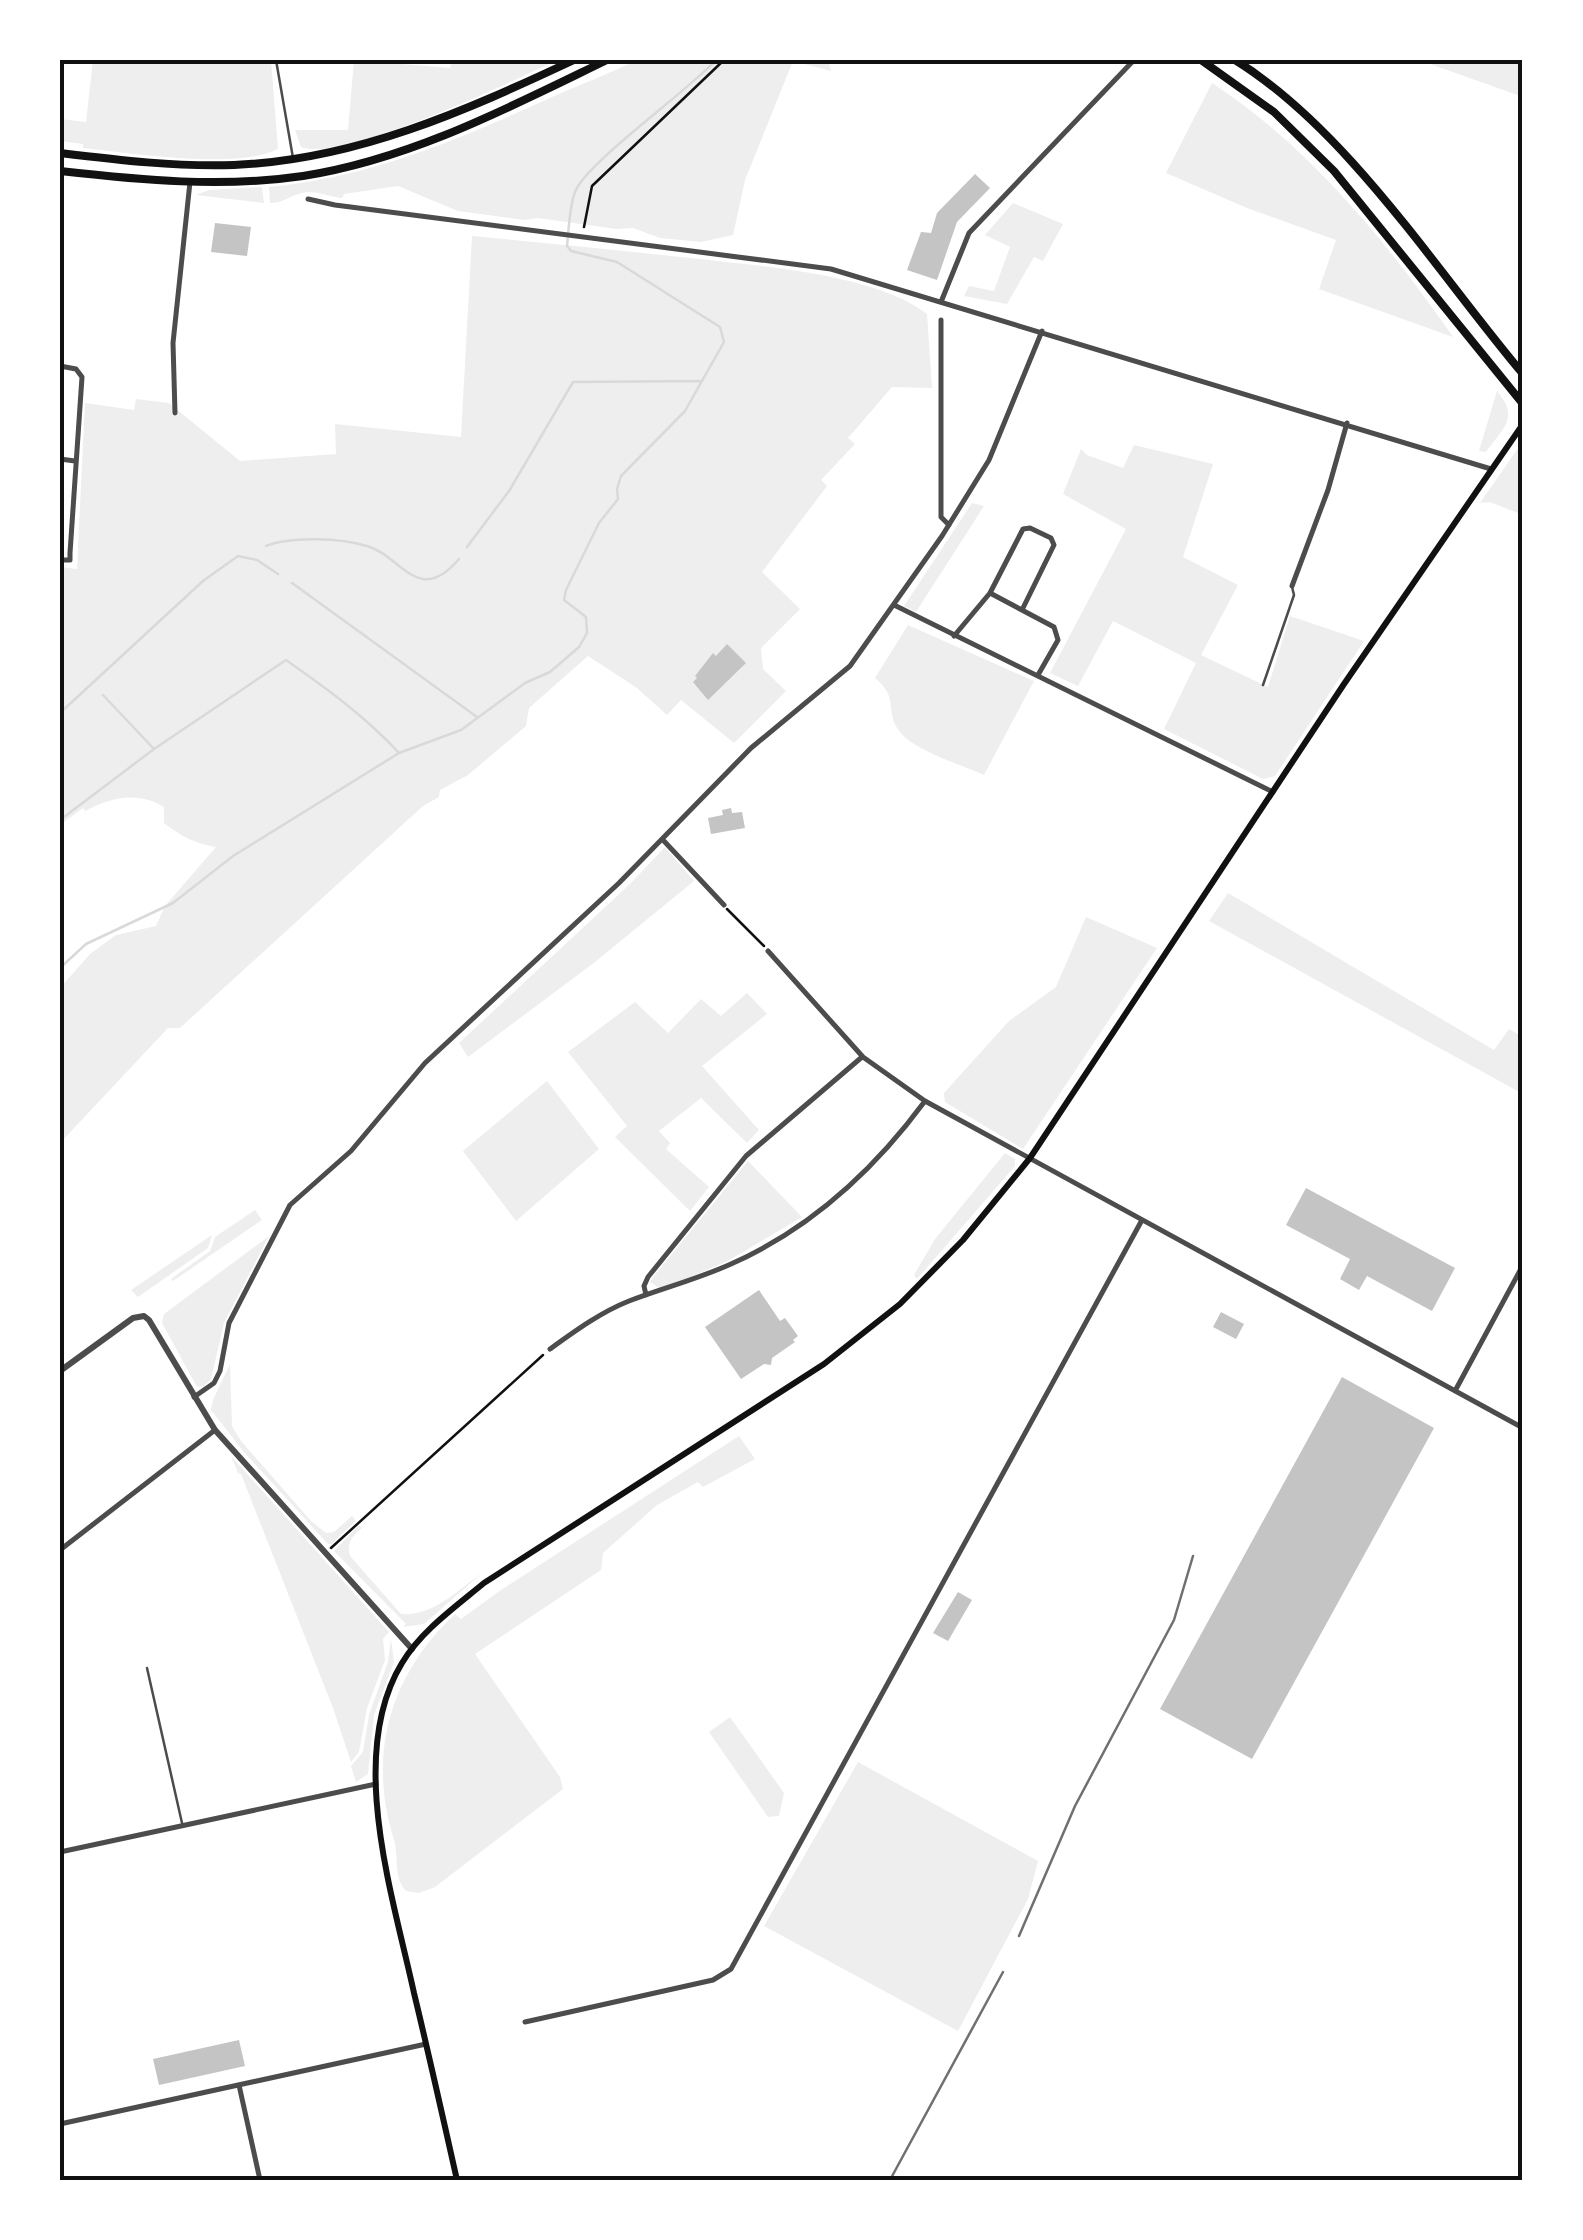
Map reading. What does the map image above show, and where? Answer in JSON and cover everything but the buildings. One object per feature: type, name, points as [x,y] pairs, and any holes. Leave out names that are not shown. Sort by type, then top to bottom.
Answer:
[{"type":"main road","points":[[60,153],[198,165],[293,160],[411,130],[574,60]]},
{"type":"main road","points":[[60,171],[190,182],[298,177],[347,167],[428,142],[608,60]]},
{"type":"main road","points":[[1201,60],[1274,112],[1334,171],[1523,404]]},
{"type":"main road","points":[[1235,60],[1294,106],[1337,149],[1523,374]]},
{"type":"main road","points":[[457,2180],[385,1860],[376,1784],[384,1707],[401,1665],[412,1648],[448,1612],[484,1584],[809,1374],[870,1329],[927,1279],[1030,1158],[1523,424]]},
{"type":"street","points":[[941,302],[969,233],[1134,60]]},
{"type":"street","points":[[174,413],[173,342],[190,182]]},
{"type":"street","points":[[308,199],[831,268],[1492,469]]},
{"type":"street","points":[[941,320],[942,517],[948,525]]},
{"type":"street","points":[[194,1397],[214,1383],[229,1324],[290,1206],[351,1151],[425,1064],[663,840],[751,748],[850,666],[989,460],[1042,331]]},
{"type":"street","points":[[60,366],[76,368],[82,378],[70,560],[60,560]]},
{"type":"street","points":[[1292,586],[1348,424]]},
{"type":"street","points":[[60,459],[75,460]]},
{"type":"street","points":[[954,636],[990,594],[1024,529],[1030,528],[1051,538],[1054,545],[1022,610]]},
{"type":"street","points":[[990,594],[1054,627],[1058,640],[1038,675]]},
{"type":"street","points":[[894,605],[1274,792]]},
{"type":"street","points":[[663,840],[724,905]]},
{"type":"street","points":[[768,950],[863,1057],[925,1102],[1523,1428]]},
{"type":"street","points":[[646,1295],[648,1277],[746,1156],[863,1057]]},
{"type":"street","points":[[550,1349],[601,1315],[732,1263],[794,1228],[867,1170],[925,1102]]},
{"type":"street","points":[[524,2022],[713,1980],[731,1968],[1142,1220]]},
{"type":"street","points":[[1455,1391],[1523,1265]]},
{"type":"street","points":[[60,1371],[133,1318],[144,1316],[215,1430],[412,1648]]},
{"type":"street","points":[[60,1550],[215,1430]]},
{"type":"street","points":[[60,1852],[376,1784]]},
{"type":"street","points":[[60,2124],[426,2044]]},
{"type":"street","points":[[239,2084],[260,2180]]},
{"type":"lane","points":[[276,60],[293,160]]},
{"type":"lane","points":[[1263,686],[1294,595],[1292,586]]},
{"type":"lane","points":[[146,1668],[182,1824]]},
{"type":"path","points":[[584,226],[592,186],[724,60]]},
{"type":"path","points":[[724,905],[768,950]]},
{"type":"path","points":[[330,1549],[550,1349]]},
{"type":"shaded area","points":[[93,60],[271,60],[278,149],[237,158],[183,158],[83,148],[83,144],[60,141],[60,119],[86,122]]},
{"type":"shaded area","points":[[354,60],[450,68],[452,60],[557,60],[388,132],[322,149],[301,147],[295,130],[348,130]]},
{"type":"shaded area","points":[[637,60],[828,60],[831,71],[793,61],[745,180],[733,235],[701,242],[660,238],[633,228],[458,211],[398,186],[344,194],[342,198],[304,193],[270,203],[269,187],[343,175],[414,154]]},
{"type":"shaded area","points":[[1419,60],[1523,60],[1523,97]]},
{"type":"shaded area","points":[[1212,83],[1281,136],[1344,198],[1453,337],[1319,289],[1336,240],[1166,173]]},
{"type":"shaded area","points":[[262,187],[264,203],[196,195],[209,190]]},
{"type":"shaded area","points":[[1013,203],[1063,224],[1043,261],[1034,257],[1007,304],[964,296],[969,286],[994,291],[1010,247],[985,235]]},
{"type":"shaded area","points":[[472,236],[787,269],[878,290],[927,314],[932,388],[892,387],[848,438],[855,444],[821,480],[827,486],[762,572],[800,609],[761,648],[763,669],[786,691],[734,743],[681,700],[667,715],[637,688],[588,656],[529,708],[526,726],[468,775],[440,790],[439,797],[423,806],[180,1028],[168,1028],[60,1143],[60,988],[90,954],[116,935],[156,926],[165,906],[216,847],[177,832],[164,823],[164,807],[144,799],[124,798],[85,811],[83,808],[60,825],[60,567],[77,569],[85,403],[134,410],[136,399],[169,403],[240,461],[336,454],[335,424],[461,437]]},
{"type":"shaded area","points":[[1497,391],[1507,409],[1506,423],[1486,452],[1479,451]]},
{"type":"shaded area","points":[[1523,441],[1523,515],[1490,502],[1480,503]]},
{"type":"shaded area","points":[[1134,445],[1213,464],[1183,557],[1238,585],[1201,655],[1268,687],[1290,616],[1364,641],[1275,776],[1263,779],[1164,729],[1196,663],[1113,621],[1078,686],[1050,673],[1126,529],[1063,494],[1081,449],[1123,468]]},
{"type":"shaded area","points":[[972,503],[984,506],[916,612],[904,606]]},
{"type":"shaded area","points":[[908,625],[1034,681],[984,775],[916,745],[895,725],[890,699],[875,678]]},
{"type":"shaded area","points":[[665,847],[694,881],[595,962],[468,1057],[459,1043]]},
{"type":"shaded area","points":[[1228,893],[1494,1050],[1509,1029],[1523,1037],[1523,1094],[1209,921]]},
{"type":"shaded area","points":[[1086,917],[1157,948],[1023,1149],[945,1102],[944,1093],[1009,1021],[1056,987]]},
{"type":"shaded area","points":[[747,993],[767,1014],[702,1066],[759,1130],[747,1143],[701,1098],[659,1131],[670,1143],[666,1149],[709,1187],[690,1211],[615,1137],[627,1126],[568,1052],[635,1002],[668,1033],[701,999],[721,1016]]},
{"type":"shaded area","points":[[547,1081],[599,1149],[516,1221],[463,1151]]},
{"type":"shaded area","points":[[1005,1153],[1015,1159],[1015,1166],[917,1279],[914,1275],[935,1239]]},
{"type":"shaded area","points":[[748,1161],[802,1217],[726,1262],[661,1289],[650,1282],[653,1277]]},
{"type":"shaded area","points":[[255,1210],[262,1220],[171,1279],[210,1251],[215,1237]]},
{"type":"shaded area","points":[[212,1235],[208,1248],[138,1297],[131,1290]]},
{"type":"shaded area","points":[[269,1236],[224,1323],[211,1379],[197,1387],[162,1323],[164,1314]]},
{"type":"shaded area","points":[[230,1364],[232,1426],[241,1441],[326,1533],[334,1532],[352,1516],[356,1521],[331,1544],[243,1451],[211,1410]]},
{"type":"shaded area","points":[[739,1436],[755,1459],[703,1487],[698,1482],[657,1505],[603,1553],[601,1570],[475,1654],[560,1777],[563,1789],[435,1887],[419,1893],[406,1891],[398,1873],[386,1808],[384,1747],[400,1690],[414,1663],[455,1614],[461,1619]]},
{"type":"shaded area","points":[[231,1456],[389,1632],[383,1639],[385,1660],[367,1708],[359,1752],[351,1762],[333,1708]]},
{"type":"shaded area","points":[[359,1525],[362,1528],[349,1543],[350,1556],[401,1614],[434,1607],[482,1573],[424,1624],[403,1627],[406,1624],[334,1551]]},
{"type":"shaded area","points":[[391,1639],[394,1662],[374,1715],[368,1774],[356,1782],[351,1766],[363,1752],[369,1715],[388,1662]]},
{"type":"shaded area","points":[[730,1717],[784,1793],[779,1816],[768,1817],[709,1732]]},
{"type":"shaded area","points":[[858,1762],[1038,1861],[1028,1899],[958,2031],[764,1926]]},
{"type":"waterway","points":[[60,968],[86,944],[173,903],[233,856],[399,753],[461,730],[525,683],[550,672],[579,647],[587,633],[586,617],[564,600],[566,590],[599,523],[618,499],[621,476],[685,411],[724,342],[720,327],[617,262],[571,251],[567,246],[573,198],[597,164],[716,60]]},
{"type":"waterway","points":[[467,547],[509,491],[573,382],[700,381]]},
{"type":"waterway","points":[[266,546],[302,539],[356,543],[379,551],[421,579],[445,573],[459,559]]},
{"type":"waterway","points":[[60,713],[203,581],[238,556],[257,560],[278,574]]},
{"type":"waterway","points":[[292,583],[477,717]]},
{"type":"waterway","points":[[60,820],[154,749],[286,660],[359,715],[399,753]]},
{"type":"waterway","points":[[103,695],[154,749]]},
{"type":"railway","points":[[1019,1936],[1075,1806],[1174,1620],[1193,1556]]},
{"type":"railway","points":[[890,2180],[1003,1972]]}]
